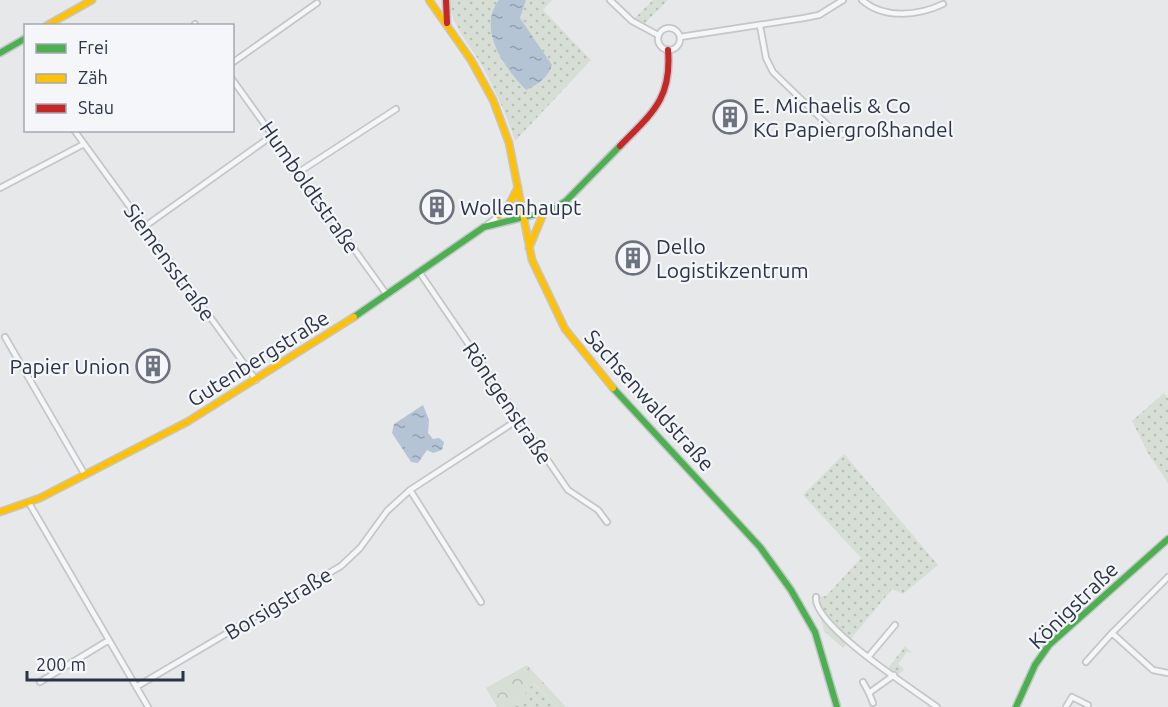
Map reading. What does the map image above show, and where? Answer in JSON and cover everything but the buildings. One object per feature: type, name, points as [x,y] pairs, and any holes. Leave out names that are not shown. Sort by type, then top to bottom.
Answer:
[{"type":"main road","points":[[50,24],[92,0]]},
{"type":"main road","points":[[429,0],[444,0],[448,27]]},
{"type":"main road","name":"Sachsenwaldstraße","points":[[429,0],[471,60],[493,100],[509,143],[529,249],[543,285],[565,329],[596,369],[760,548],[791,590],[815,632],[837,707]]},
{"type":"main road","points":[[0,53],[24,39]]},
{"type":"main road","name":"Gutenbergstraße","points":[[0,512],[29,503],[154,441],[256,380],[387,295],[488,224],[522,214],[544,212],[566,201],[657,108],[669,84],[668,50]]},
{"type":"main road","points":[[499,216],[507,209],[518,187]]},
{"type":"main road","points":[[529,249],[536,225],[544,212]]},
{"type":"main road","name":"Königstraße","points":[[1016,707],[1035,665],[1048,646],[1168,539]]},
{"type":"street","points":[[610,0],[632,21],[658,35]]},
{"type":"street","points":[[680,37],[819,15],[843,0]]},
{"type":"street","points":[[862,0],[874,10],[891,14],[929,9],[943,4]]},
{"type":"street","points":[[234,62],[317,3]]},
{"type":"street","points":[[760,26],[766,57],[772,72],[837,134],[851,135]]},
{"type":"street","points":[[670,27],[677,30],[680,37],[678,46],[668,50],[659,45],[658,35],[662,29],[670,27]]},
{"type":"street","name":"Humboldtstraße","points":[[234,82],[387,295]]},
{"type":"street","points":[[299,172],[396,109]]},
{"type":"street","name":"Siemensstraße","points":[[75,132],[256,380]]},
{"type":"street","points":[[144,227],[273,135]]},
{"type":"street","points":[[0,188],[84,144]]},
{"type":"street","points":[[488,224],[499,216],[522,214],[557,206]]},
{"type":"street","name":"Röntgenstraße","points":[[420,273],[568,490],[598,510],[607,522]]},
{"type":"street","points":[[5,337],[85,475]]},
{"type":"street","name":"Borsigstraße","points":[[136,687],[341,566],[360,549],[387,511],[410,490],[519,420]]},
{"type":"street","points":[[410,490],[481,602]]},
{"type":"street","points":[[29,503],[148,707]]},
{"type":"street","points":[[1086,662],[1168,577]]},
{"type":"street","points":[[816,597],[818,610],[839,635],[937,707]]},
{"type":"street","points":[[869,657],[895,625]]},
{"type":"street","points":[[1112,633],[1153,670],[1168,673]]},
{"type":"street","points":[[40,682],[109,640]]},
{"type":"street","points":[[869,693],[894,675]]},
{"type":"street","points":[[863,682],[873,702]]},
{"type":"street","points":[[1066,707],[1068,700],[1074,696],[1088,705]]},
{"type":"green space","points":[[449,0],[499,0],[493,11],[492,36],[502,60],[526,90],[552,65],[520,18],[526,0],[552,0],[543,10],[591,60],[515,141],[505,113],[488,78],[453,18]]},
{"type":"green space","points":[[653,0],[668,0],[641,27],[632,21]]},
{"type":"green space","points":[[1164,393],[1168,398],[1168,483],[1149,455],[1132,421]]},
{"type":"green space","points":[[844,454],[938,565],[903,594],[892,589],[843,648],[824,631],[816,597],[826,596],[861,558],[803,495]]},
{"type":"green space","points":[[905,646],[912,653],[907,652],[898,664],[904,669],[897,677],[887,670]]},
{"type":"green space","points":[[527,665],[566,707],[556,707],[534,683],[517,704],[519,707],[497,707],[486,688]]},
{"type":"green space","points":[[533,683],[556,707],[519,707],[517,704]]},
{"type":"water","points":[[499,0],[526,0],[520,18],[552,65],[542,80],[526,90],[502,60],[492,36],[493,11]]},
{"type":"water","points":[[423,405],[429,420],[428,433],[433,439],[439,438],[444,442],[442,450],[433,453],[427,450],[418,463],[411,462],[392,433],[394,424]]},
{"type":"traffic: fast","points":[[0,53],[24,39]]},
{"type":"traffic: fast","points":[[354,317],[484,227],[552,210],[566,201],[620,146]]},
{"type":"traffic: fast","points":[[613,388],[760,547],[791,590],[815,632],[837,707]]},
{"type":"traffic: fast","points":[[1016,707],[1035,665],[1049,645],[1168,539]]},
{"type":"traffic: slow","points":[[50,24],[92,0]]},
{"type":"traffic: slow","points":[[429,0],[471,60],[493,100],[509,143],[532,260],[565,329],[613,388]]},
{"type":"traffic: slow","points":[[499,216],[507,209],[518,187]]},
{"type":"traffic: slow","points":[[529,248],[544,212]]},
{"type":"traffic: slow","points":[[0,512],[40,498],[187,422],[354,317]]},
{"type":"traffic: jam","points":[[446,0],[447,23]]},
{"type":"traffic: jam","points":[[620,146],[658,104],[667,81],[668,50]]},
{"type":"place","name":"E. Michaelis & Co KG Papiergroßhandel","points":[[730,117]]},
{"type":"place","name":"Wollenhaupt","points":[[437,207]]},
{"type":"place","name":"Dello Logistikzentrum","points":[[633,258]]},
{"type":"place","name":"Papier Union","points":[[153,366]]}]
